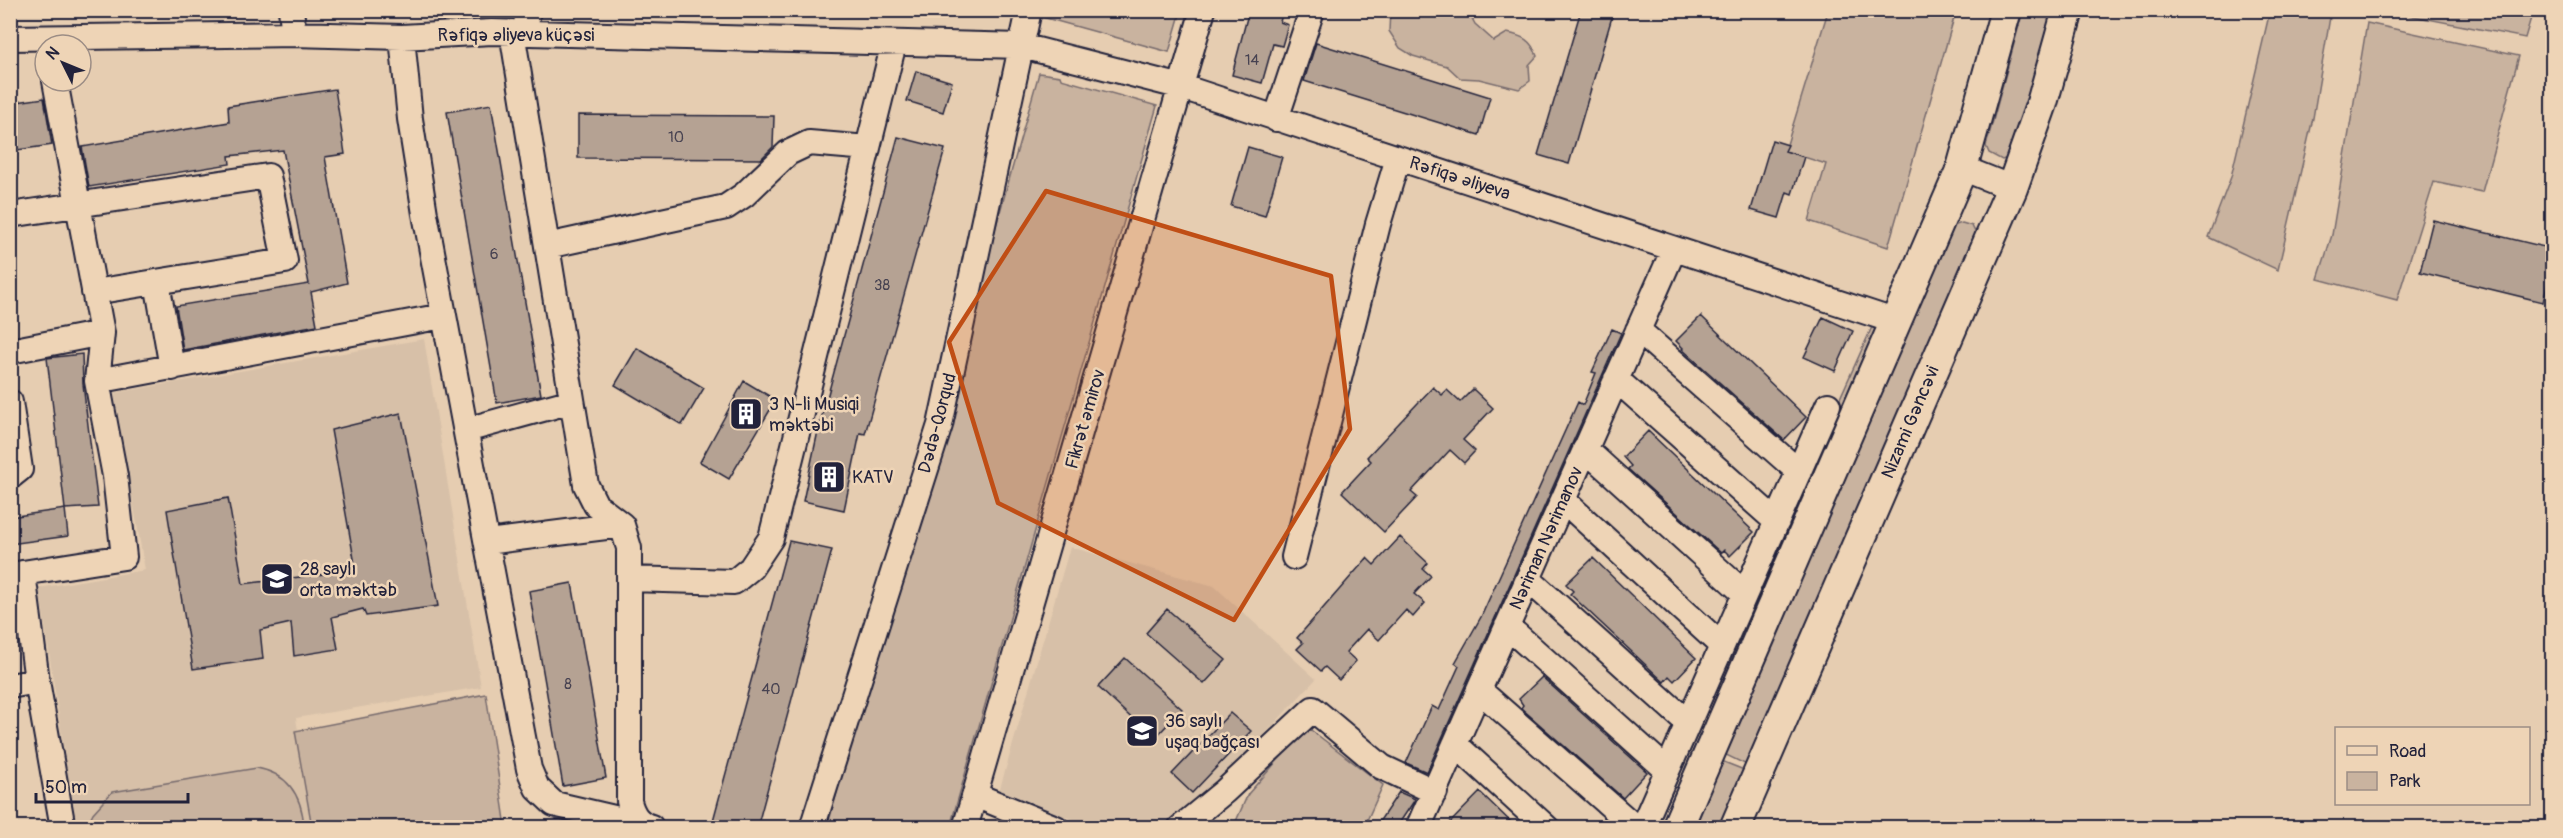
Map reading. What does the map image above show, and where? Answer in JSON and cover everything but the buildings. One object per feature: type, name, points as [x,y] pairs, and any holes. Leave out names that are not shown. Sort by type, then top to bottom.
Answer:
[{"type":"main road","points":[[1677,828],[1962,168],[2006,10]]},
{"type":"main road","name":"Nizami Gəncəvi","points":[[1735,828],[2012,188],[2042,103],[2068,10]]},
{"type":"street","name":"Dədə-Qorqud","points":[[812,828],[940,425],[1029,10]]},
{"type":"street","name":"Fikrət Əmirov","points":[[965,828],[1203,10]]},
{"type":"street","points":[[1276,119],[1312,10]]},
{"type":"street","name":"Rəfiqə Əliyeva küçəsi","points":[[93,38],[293,22],[402,37],[522,25],[894,43],[1022,46]]},
{"type":"street","points":[[522,25],[547,246],[586,485],[596,505],[622,525],[628,548],[629,801],[632,813],[648,826]]},
{"type":"street","points":[[402,37],[410,119],[442,316],[466,430],[529,769],[537,788],[554,804],[648,826]]},
{"type":"street","name":"Rəfiqə Əliyeva küçəsi","points":[[10,38],[33,40]]},
{"type":"street","points":[[628,579],[734,582],[751,568],[771,538],[894,43]]},
{"type":"street","name":"Rəfiqə Əliyeva","points":[[1022,46],[1182,87],[1894,321]]},
{"type":"street","points":[[57,93],[76,205],[102,333],[97,381],[115,476],[124,557],[17,574],[63,828]]},
{"type":"street","points":[[547,246],[726,207],[744,195],[788,153],[810,143],[868,148]]},
{"type":"street","points":[[1294,557],[1378,224],[1398,158]]},
{"type":"street","points":[[1962,168],[2012,188]]},
{"type":"street","points":[[10,215],[268,176],[285,261],[94,292]]},
{"type":"street","name":"Nəriman Nərimanov","points":[[1418,828],[1674,249]]},
{"type":"street","points":[[157,282],[172,368]]},
{"type":"street","points":[[97,381],[442,316]]},
{"type":"street","points":[[1638,330],[1799,472]]},
{"type":"street","points":[[10,351],[102,333]]},
{"type":"street","points":[[1616,379],[1777,522]]},
{"type":"street","points":[[10,402],[20,469],[10,477]]},
{"type":"street","points":[[466,430],[572,402]]},
{"type":"street","points":[[1642,828],[1828,405]]},
{"type":"street","points":[[1585,449],[1745,594]]},
{"type":"street","points":[[1563,500],[1722,646]]},
{"type":"street","points":[[487,542],[622,525]]},
{"type":"street","points":[[1528,579],[1688,723]]},
{"type":"street","points":[[1507,626],[1667,771]]},
{"type":"street","points":[[10,686],[37,681]]},
{"type":"street","points":[[1479,690],[1636,828]]},
{"type":"street","points":[[1180,828],[1225,791],[1313,709],[1382,767],[1435,792]]},
{"type":"street","points":[[1455,744],[1547,828]]},
{"type":"street","points":[[975,795],[1056,828]]},
{"type":"highlighted area","points":[[1046,191],[1331,276],[1350,429],[1234,620],[998,503],[949,342]]},
{"type":"shaded area","name":"28 saylı orta məktəb","points":[[424,339],[481,687],[296,718],[313,827],[76,827],[39,588],[145,570],[114,393]]},
{"type":"shaded area","name":"36 saylı uşaq bağçası","points":[[1070,547],[1214,586],[1316,679],[1220,782],[1163,827],[1093,827],[999,792]]},
{"type":"green space","points":[[1044,10],[1181,11],[1169,52],[1042,17]]},
{"type":"green space","points":[[1390,10],[1468,11],[1475,24],[1494,41],[1507,33],[1522,37],[1529,42],[1537,56],[1529,65],[1530,81],[1519,89],[1479,79],[1460,78],[1447,66],[1413,56],[1400,48],[1389,31]]},
{"type":"green space","points":[[2533,10],[2525,38],[2387,11]]},
{"type":"green space","points":[[1828,11],[1956,11],[1888,247],[1809,221],[1826,164],[1785,151]]},
{"type":"green space","points":[[2023,11],[2057,11],[2010,157],[2002,160],[1989,153],[1986,146]]},
{"type":"green space","points":[[2270,11],[2331,11],[2313,118],[2278,270],[2208,237],[2231,177]]},
{"type":"green space","points":[[2367,23],[2519,56],[2482,192],[2434,182],[2397,300],[2318,279],[2332,235]]},
{"type":"green space","points":[[1039,73],[1060,76],[1061,79],[1157,106],[950,827],[827,828]]},
{"type":"green space","points":[[1962,223],[1972,226],[1977,236],[1753,768],[1722,753],[1953,226]]},
{"type":"green space","points":[[1872,327],[1878,330],[1819,461],[1813,458]]},
{"type":"green space","points":[[486,694],[506,827],[312,827],[295,731]]},
{"type":"green space","points":[[1307,727],[1383,785],[1364,827],[1233,828],[1248,794]]},
{"type":"green space","points":[[1719,760],[1749,772],[1725,827],[1691,828]]},
{"type":"green space","points":[[257,768],[278,776],[292,788],[300,806],[304,827],[86,827],[93,813],[112,792]]},
{"type":"place","name":"3 N-li Musiqi məktəbi","points":[[746,414]]},
{"type":"place","name":"KATV","points":[[829,477]]},
{"type":"place","name":"28 saylı orta məktəb","points":[[277,579]]},
{"type":"place","name":"36 saylı uşaq bağçası","points":[[1142,731]]}]
